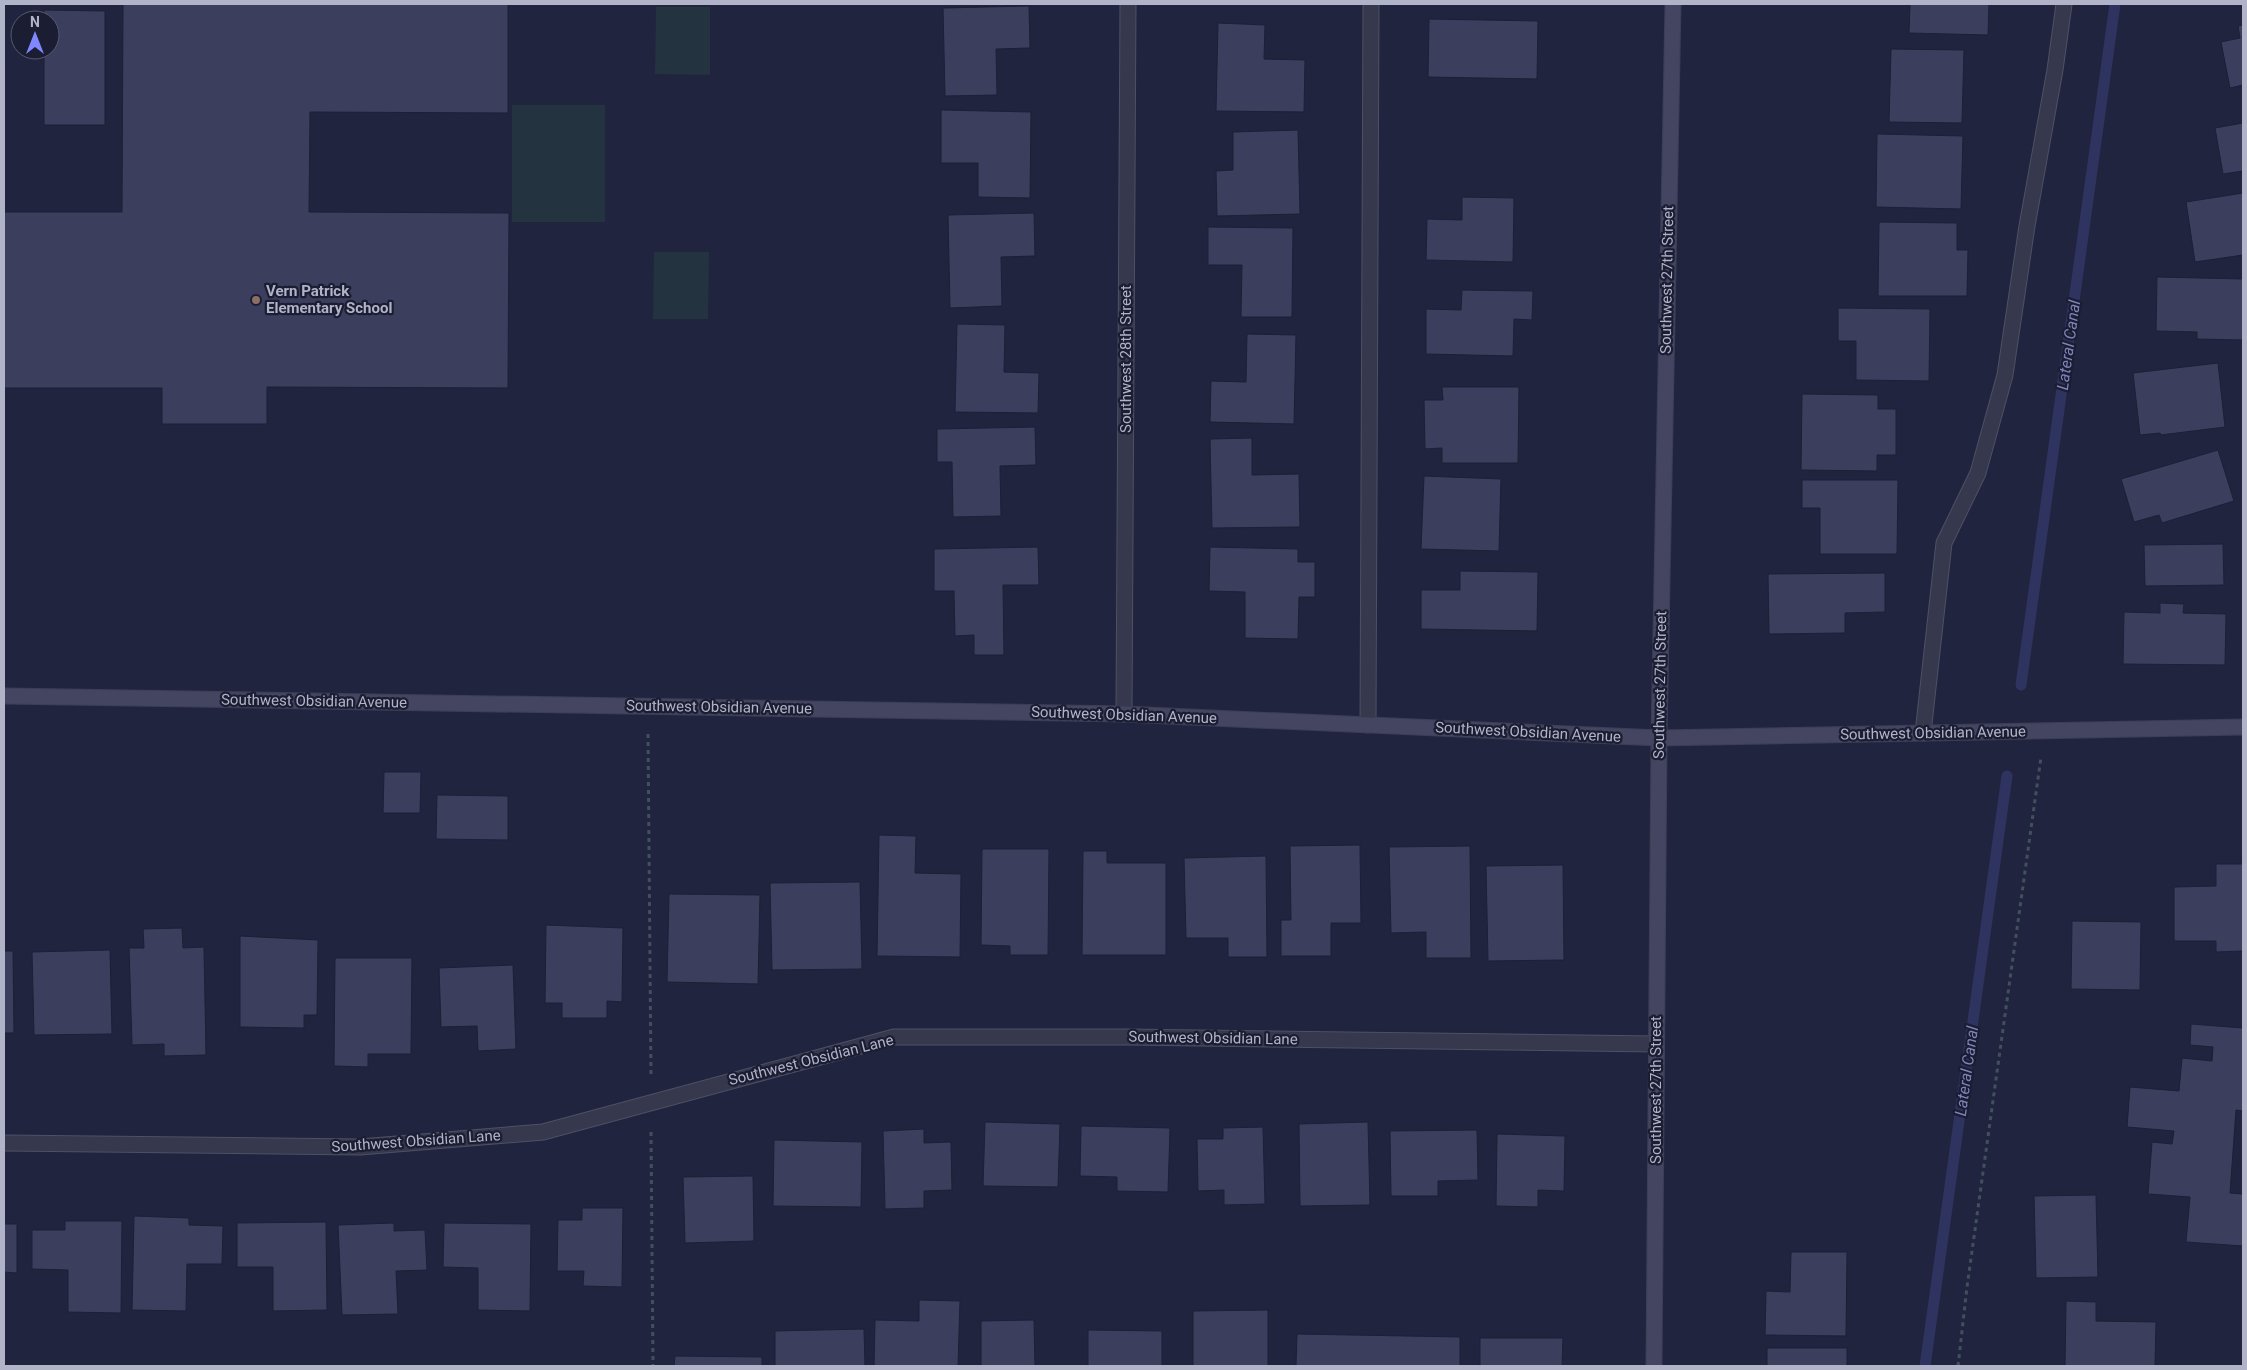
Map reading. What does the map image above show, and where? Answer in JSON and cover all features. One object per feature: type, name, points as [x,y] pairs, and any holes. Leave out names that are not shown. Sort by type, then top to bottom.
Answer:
[{"type":"street","name":"Southwest 28th Street","points":[[1124,714],[1128,4]]},
{"type":"street","points":[[1368,724],[1371,4]]},
{"type":"street","name":"Southwest 27th Street","points":[[1654,1366],[1658,738],[1672,4]]},
{"type":"street","points":[[1923,733],[1944,543],[1978,473],[2005,374],[2026,226],[2055,70],[2064,4]]},
{"type":"street","name":"Southwest Obsidian Avenue","points":[[4,696],[1124,714],[1658,738],[2243,727]]},
{"type":"street","name":"Southwest Obsidian Lane","points":[[4,1143],[360,1147],[543,1132],[894,1037],[1127,1037],[1656,1044]]},
{"type":"path","points":[[647,706],[653,1366]]},
{"type":"path","points":[[1958,1366],[1967,1287],[2045,731]]},
{"type":"shaded area","points":[[656,7],[710,7],[710,75],[655,74]]},
{"type":"shaded area","points":[[512,105],[605,105],[605,222],[512,222]]},
{"type":"shaded area","points":[[654,252],[709,252],[708,319],[653,319]]},
{"type":"building","name":"Vern Patrick Elementary School","points":[[123,4],[508,4],[508,113],[310,112],[309,212],[509,213],[508,388],[267,387],[267,424],[162,424],[162,388],[4,388],[4,212],[122,212]]},
{"type":"building","points":[[1910,4],[1989,4],[1988,35],[1909,33]]},
{"type":"building","points":[[1029,6],[1030,48],[996,49],[997,95],[945,96],[943,8]]},
{"type":"building","points":[[60,10],[105,11],[105,125],[44,125],[44,60],[60,60]]},
{"type":"building","points":[[1429,19],[1538,21],[1537,79],[1428,77]]},
{"type":"building","points":[[1218,23],[1265,25],[1264,59],[1305,60],[1304,112],[1216,111]]},
{"type":"building","points":[[2243,25],[2243,85],[2230,88],[2221,42],[2240,38],[2238,26]]},
{"type":"building","points":[[1891,49],[1964,50],[1962,123],[1889,122]]},
{"type":"building","points":[[941,110],[1031,112],[1030,198],[978,197],[978,163],[941,163]]},
{"type":"building","points":[[2243,123],[2243,171],[2223,174],[2215,128]]},
{"type":"building","points":[[1298,130],[1300,214],[1217,216],[1216,171],[1233,170],[1233,132]]},
{"type":"building","points":[[1877,134],[1963,136],[1961,209],[1876,207]]},
{"type":"building","points":[[2243,193],[2243,255],[2195,262],[2186,202]]},
{"type":"building","points":[[1462,197],[1514,198],[1513,262],[1426,260],[1427,219],[1462,220]]},
{"type":"building","points":[[1034,213],[1035,256],[1001,257],[1002,306],[950,308],[948,215]]},
{"type":"building","points":[[1879,222],[1957,223],[1957,250],[1968,250],[1967,296],[1878,296]]},
{"type":"building","points":[[1208,227],[1293,228],[1292,317],[1241,317],[1242,265],[1208,265]]},
{"type":"building","points":[[2157,277],[2243,279],[2243,340],[2197,339],[2197,332],[2156,331]]},
{"type":"building","points":[[1462,290],[1533,291],[1532,320],[1514,319],[1513,356],[1426,354],[1426,309],[1461,310]]},
{"type":"building","points":[[1838,308],[1930,309],[1929,381],[1856,380],[1856,341],[1838,341]]},
{"type":"building","points":[[957,324],[1005,325],[1004,372],[1039,373],[1038,413],[955,412]]},
{"type":"building","points":[[1247,334],[1296,335],[1294,424],[1210,422],[1211,381],[1246,382]]},
{"type":"building","points":[[2218,363],[2225,427],[2161,435],[2160,433],[2140,435],[2133,373]]},
{"type":"building","points":[[1442,387],[1519,387],[1518,463],[1442,463],[1442,448],[1425,449],[1424,400],[1443,400]]},
{"type":"building","points":[[1802,394],[1878,395],[1878,409],[1896,409],[1896,455],[1877,455],[1877,471],[1801,470]]},
{"type":"building","points":[[1035,427],[1036,465],[1000,466],[1001,516],[953,517],[952,462],[937,462],[937,429]]},
{"type":"building","points":[[1252,438],[1252,475],[1299,474],[1300,527],[1212,528],[1210,439]]},
{"type":"building","points":[[2218,450],[2234,501],[2162,523],[2159,515],[2134,522],[2121,479]]},
{"type":"building","points":[[1424,476],[1501,479],[1499,551],[1421,549]]},
{"type":"building","points":[[1802,480],[1898,480],[1897,554],[1820,554],[1820,508],[1802,508]]},
{"type":"building","points":[[2223,544],[2224,585],[2145,586],[2144,545]]},
{"type":"building","points":[[1038,547],[1039,585],[1003,585],[1004,655],[974,655],[974,635],[955,636],[954,591],[934,591],[934,549]]},
{"type":"building","points":[[1210,547],[1298,549],[1298,562],[1315,562],[1315,597],[1299,597],[1298,639],[1245,638],[1245,592],[1209,591]]},
{"type":"building","points":[[1460,571],[1538,572],[1537,631],[1421,629],[1421,590],[1460,590]]},
{"type":"building","points":[[1885,573],[1885,612],[1845,613],[1845,633],[1769,634],[1768,574]]},
{"type":"building","points":[[2160,603],[2184,604],[2183,613],[2226,614],[2225,665],[2123,664],[2124,612],[2160,613]]},
{"type":"building","points":[[384,772],[421,772],[420,813],[383,813]]},
{"type":"building","points":[[437,795],[508,796],[508,840],[436,839]]},
{"type":"building","points":[[879,835],[916,836],[915,873],[961,874],[960,957],[877,956]]},
{"type":"building","points":[[1360,845],[1361,923],[1331,923],[1331,956],[1281,956],[1281,920],[1291,920],[1290,846]]},
{"type":"building","points":[[1470,846],[1471,958],[1426,958],[1426,932],[1391,933],[1389,847]]},
{"type":"building","points":[[982,849],[1049,849],[1048,955],[1010,955],[1010,946],[981,945]]},
{"type":"building","points":[[1083,851],[1107,851],[1107,863],[1166,863],[1166,955],[1082,955]]},
{"type":"building","points":[[1266,856],[1267,957],[1228,957],[1228,938],[1186,938],[1184,858]]},
{"type":"building","points":[[2216,864],[2243,864],[2243,951],[2216,952],[2216,941],[2174,941],[2174,887],[2216,886]]},
{"type":"building","points":[[1563,865],[1564,960],[1488,961],[1486,866]]},
{"type":"building","points":[[860,882],[862,969],[772,970],[770,883]]},
{"type":"building","points":[[669,894],[760,895],[758,984],[667,982]]},
{"type":"building","points":[[2072,921],[2141,922],[2140,990],[2071,989]]},
{"type":"building","points":[[546,925],[623,928],[622,1002],[607,1001],[607,1018],[562,1018],[562,1003],[545,1003]]},
{"type":"building","points":[[182,928],[183,948],[204,947],[206,1055],[164,1056],[164,1044],[132,1045],[129,948],[144,948],[143,929]]},
{"type":"building","points":[[240,936],[318,940],[317,1015],[304,1015],[304,1028],[240,1027]]},
{"type":"building","points":[[110,950],[112,1034],[34,1035],[32,952]]},
{"type":"building","points":[[4,951],[13,951],[14,1033],[4,1033]]},
{"type":"building","points":[[335,958],[412,958],[411,1054],[368,1054],[368,1067],[334,1066]]},
{"type":"building","points":[[513,965],[516,1049],[478,1051],[477,1026],[441,1027],[439,968]]},
{"type":"building","points":[[2191,1024],[2243,1028],[2243,1111],[2236,1110],[2230,1193],[2243,1194],[2243,1246],[2186,1242],[2190,1197],[2148,1194],[2152,1142],[2172,1144],[2174,1131],[2127,1127],[2130,1087],[2179,1091],[2182,1058],[2212,1061],[2213,1047],[2190,1045]]},
{"type":"building","points":[[985,1122],[1060,1124],[1058,1187],[983,1186]]},
{"type":"building","points":[[1368,1122],[1370,1205],[1300,1206],[1299,1124]]},
{"type":"building","points":[[1081,1126],[1170,1128],[1168,1192],[1117,1191],[1117,1177],[1080,1176]]},
{"type":"building","points":[[1263,1127],[1265,1204],[1224,1205],[1224,1190],[1198,1191],[1197,1139],[1223,1139],[1223,1128]]},
{"type":"building","points":[[924,1129],[924,1143],[951,1142],[952,1190],[924,1191],[924,1208],[885,1209],[883,1131]]},
{"type":"building","points":[[1477,1130],[1478,1180],[1438,1181],[1438,1196],[1391,1196],[1390,1131]]},
{"type":"building","points":[[1497,1134],[1565,1136],[1564,1191],[1538,1190],[1538,1207],[1496,1206]]},
{"type":"building","points":[[774,1140],[862,1142],[861,1207],[773,1206]]},
{"type":"building","points":[[753,1176],[754,1241],[685,1243],[683,1177]]},
{"type":"building","points":[[2096,1195],[2098,1277],[2036,1278],[2034,1196]]},
{"type":"building","points":[[582,1208],[623,1208],[622,1287],[583,1286],[584,1271],[557,1271],[558,1220],[582,1220]]},
{"type":"building","points":[[134,1216],[189,1218],[189,1225],[223,1226],[222,1264],[187,1264],[186,1311],[132,1310]]},
{"type":"building","points":[[65,1221],[122,1221],[121,1313],[68,1312],[68,1270],[32,1269],[32,1230],[65,1230]]},
{"type":"building","points":[[326,1222],[327,1310],[273,1311],[273,1267],[237,1267],[237,1223]]},
{"type":"building","points":[[394,1223],[394,1231],[425,1230],[427,1270],[396,1271],[398,1314],[342,1315],[338,1225]]},
{"type":"building","points":[[444,1223],[531,1224],[530,1311],[478,1310],[478,1268],[443,1267]]},
{"type":"building","points":[[4,1224],[17,1224],[17,1273],[4,1272]]},
{"type":"building","points":[[1791,1252],[1847,1252],[1846,1336],[1765,1335],[1766,1291],[1790,1292]]},
{"type":"building","points":[[919,1300],[960,1301],[958,1366],[874,1366],[875,1320],[919,1321]]},
{"type":"building","points":[[2066,1301],[2096,1302],[2096,1321],[2156,1322],[2155,1366],[2065,1366]]},
{"type":"building","points":[[1268,1310],[1268,1366],[1193,1366],[1193,1311]]},
{"type":"building","points":[[1034,1320],[1035,1366],[981,1366],[981,1321]]},
{"type":"building","points":[[864,1329],[865,1366],[775,1366],[775,1331]]},
{"type":"building","points":[[1088,1330],[1162,1331],[1162,1366],[1088,1366]]},
{"type":"building","points":[[1297,1334],[1460,1337],[1460,1366],[1296,1366]]},
{"type":"building","points":[[1480,1338],[1563,1338],[1562,1366],[1480,1366]]},
{"type":"building","points":[[1767,1348],[1847,1348],[1847,1366],[1767,1366]]},
{"type":"building","points":[[675,1356],[762,1357],[762,1366],[674,1366]]},
{"type":"waterway","name":"Lateral Canal","points":[[2021,685],[2115,4]]},
{"type":"waterway","name":"Lateral Canal","points":[[1925,1366],[2007,776]]},
{"type":"place","name":"Vern Patrick Elementary School","points":[[256,300]]}]
